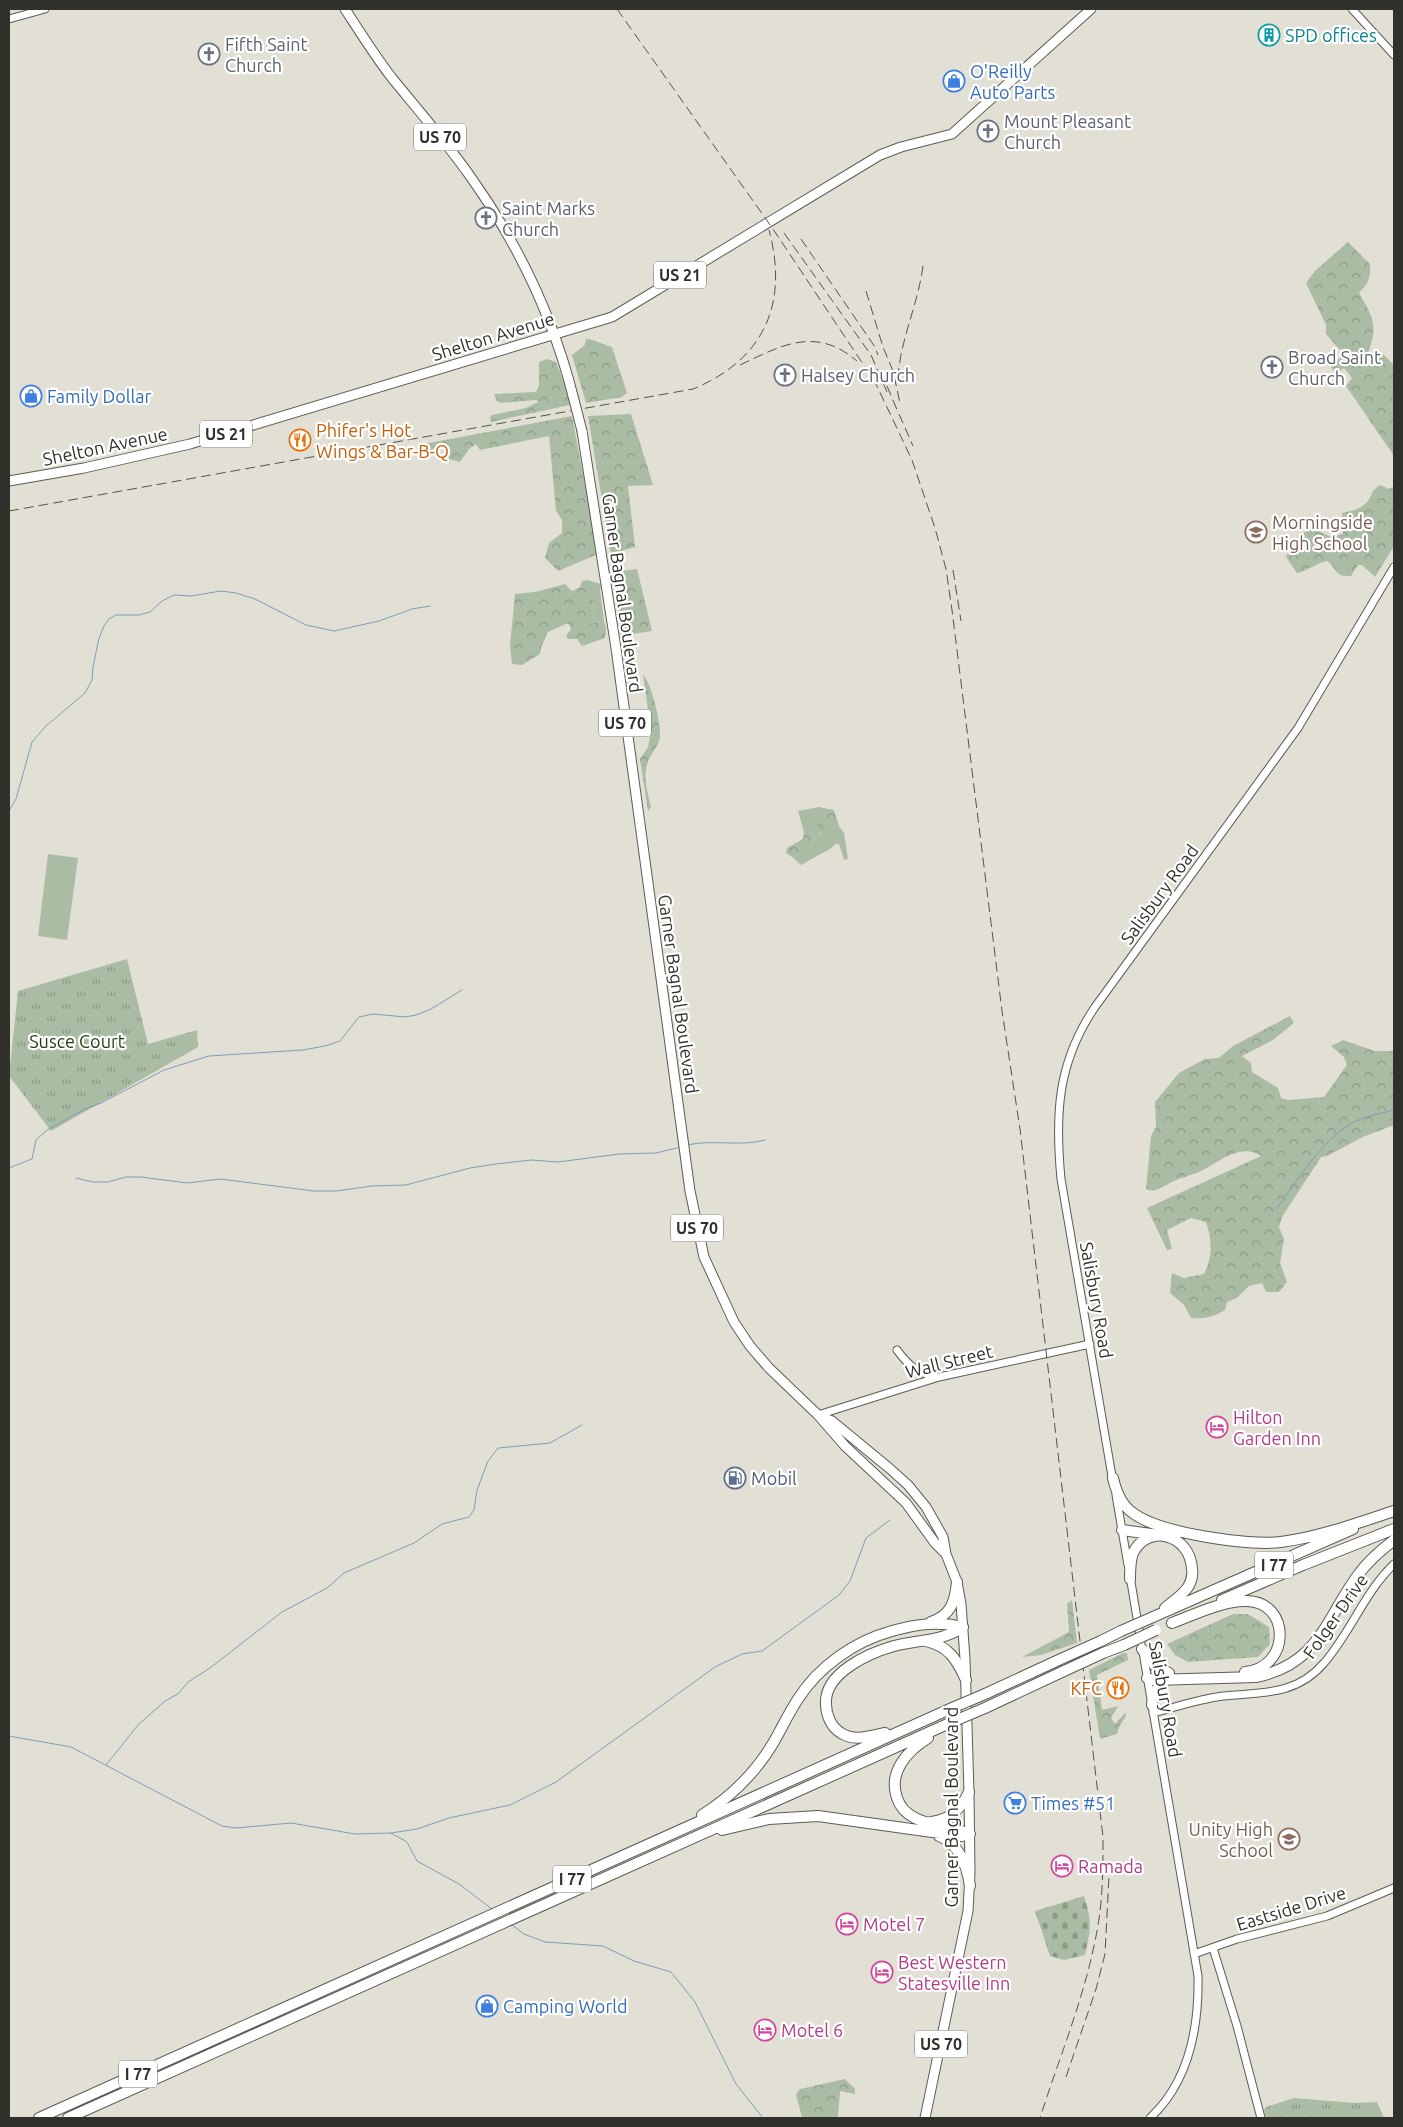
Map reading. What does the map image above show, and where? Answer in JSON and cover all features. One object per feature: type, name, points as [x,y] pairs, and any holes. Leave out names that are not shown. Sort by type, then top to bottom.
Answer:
[{"type":"highway","points":[[1113,1478],[1122,1503],[1132,1513],[1157,1524],[1211,1537],[1280,1542],[1322,1533],[1394,1511]]},
{"type":"highway","name":"I 77","points":[[39,2118],[985,1694],[1121,1631],[1394,1511]]},
{"type":"highway","points":[[1122,1530],[1138,1525],[1157,1524]]},
{"type":"highway","points":[[1122,1530],[1172,1538],[1181,1543],[1192,1562],[1193,1574],[1189,1586],[1181,1595],[1153,1617]]},
{"type":"highway","name":"I 77","points":[[68,2118],[1156,1630],[1303,1565],[1394,1530]]},
{"type":"highway","points":[[1130,1579],[1130,1566],[1133,1554],[1138,1547],[1144,1542],[1162,1536]]},
{"type":"highway","points":[[1142,1649],[1155,1666],[1168,1676],[1256,1677],[1272,1674],[1286,1668],[1312,1648],[1359,1573],[1377,1553],[1394,1540]]},
{"type":"highway","points":[[587,1872],[699,1817],[720,1804],[738,1789],[772,1746],[799,1698],[814,1678],[849,1650],[886,1632],[939,1620],[952,1606],[956,1597],[956,1582]]},
{"type":"highway","points":[[1147,1678],[1254,1670],[1270,1662],[1280,1642],[1280,1630],[1276,1619],[1269,1610],[1260,1604],[1248,1600],[1204,1610],[1172,1623]]},
{"type":"highway","points":[[930,1623],[946,1623],[963,1627]]},
{"type":"highway","points":[[907,1728],[864,1738],[851,1738],[839,1732],[831,1723],[826,1711],[825,1699],[829,1687],[837,1677],[854,1664],[887,1649],[954,1634],[963,1627]]},
{"type":"highway","points":[[915,1642],[925,1641],[947,1650],[956,1659],[966,1680]]},
{"type":"highway","points":[[1152,1709],[1152,1695],[1168,1676]]},
{"type":"highway","points":[[952,1722],[918,1745],[907,1755],[894,1778],[894,1791],[899,1803],[906,1812],[915,1818],[970,1834]]},
{"type":"highway","points":[[926,1822],[939,1821],[951,1816],[960,1807],[969,1792]]},
{"type":"highway","points":[[638,1862],[721,1830],[745,1823],[793,1816],[842,1818],[961,1836],[970,1834]]},
{"type":"highway","points":[[931,1832],[943,1837],[953,1845],[967,1868],[970,1886]]},
{"type":"main road","name":"Garner Bagnal Boulevard","points":[[345,9],[391,76],[450,149],[488,202],[527,272],[554,335],[573,396],[582,431],[616,648],[690,1191],[699,1237],[713,1278],[734,1322],[750,1346],[769,1368],[818,1415],[845,1446],[906,1503],[935,1543],[946,1554]]},
{"type":"main road","name":"Shelton Avenue","points":[[9,481],[84,468],[190,444],[612,317],[880,155],[900,147],[952,134],[1091,9]]},
{"type":"main road","name":"Garner Bagnal Boulevard","points":[[818,1415],[832,1421],[908,1486],[926,1507],[943,1537],[946,1554],[956,1582],[961,1604],[966,1680],[970,1886],[968,1911],[925,2118]]},
{"type":"street","points":[[9,19],[45,9]]},
{"type":"street","points":[[1352,9],[1394,55]]},
{"type":"street","name":"Salisbury Road","points":[[1150,2118],[1173,2092],[1184,2070],[1192,2047],[1199,2002],[1198,1976],[1061,1179],[1057,1142],[1058,1104],[1075,1040],[1095,1007],[1298,728],[1394,567]]},
{"type":"street","name":"Wall Street","points":[[818,1415],[939,1377],[1090,1344]]},
{"type":"street","points":[[897,1350],[913,1369],[924,1374],[939,1377]]},
{"type":"street","name":"Folger Drive","points":[[1152,1709],[1223,1696],[1278,1692],[1300,1682],[1324,1664],[1367,1596],[1394,1564]]},
{"type":"street","name":"Eastside Drive","points":[[1194,1954],[1277,1928],[1327,1916],[1394,1888]]},
{"type":"street","points":[[1213,1948],[1237,2026],[1261,2118]]},
{"type":"green space","points":[[1348,242],[1370,264],[1368,280],[1365,287],[1359,293],[1371,316],[1374,328],[1368,354],[1382,353],[1394,365],[1394,456],[1346,386],[1352,378],[1344,368],[1336,374],[1331,367],[1333,363],[1349,352],[1339,349],[1326,334],[1326,325],[1306,283],[1315,271]]},
{"type":"green space","points":[[586,339],[612,347],[627,393],[622,397],[586,403],[572,355],[585,345]]},
{"type":"green space","points":[[547,359],[556,362],[570,405],[491,422],[490,417],[492,415],[526,408],[538,402],[536,400],[501,403],[497,401],[494,394],[536,392],[539,385],[539,362]]},
{"type":"green space","points":[[631,414],[653,485],[628,486],[635,547],[611,554],[588,416]]},
{"type":"green space","points":[[572,416],[598,554],[558,571],[545,558],[549,543],[562,533],[562,520],[556,511],[549,436],[480,450],[476,444],[469,449],[460,462],[448,459],[444,447],[419,454],[418,445]]},
{"type":"green space","points":[[1380,485],[1389,489],[1394,487],[1394,546],[1375,577],[1362,565],[1358,565],[1351,576],[1339,574],[1327,561],[1297,573],[1286,557],[1293,541],[1308,530],[1316,530],[1331,537],[1343,534],[1342,513],[1363,506]]},
{"type":"green space","points":[[637,569],[652,631],[627,635],[621,620],[615,572]]},
{"type":"green space","points":[[587,580],[601,584],[600,591],[595,591],[593,598],[594,617],[582,620],[585,625],[604,620],[605,638],[582,646],[577,639],[568,639],[566,636],[571,629],[568,623],[548,632],[540,654],[522,665],[512,664],[510,645],[515,594],[535,592],[565,584],[572,591],[580,587],[582,581]]},
{"type":"green space","points":[[595,591],[600,591],[604,620],[585,625],[581,620],[594,617],[593,598]]},
{"type":"green space","points":[[643,675],[653,695],[660,731],[658,744],[648,761],[646,770],[646,786],[651,807],[648,811],[640,759],[648,747],[651,731]]},
{"type":"green space","points":[[819,807],[819,833],[823,839],[830,830],[838,830],[839,826],[844,833],[848,859],[844,860],[839,844],[836,844],[801,865],[792,857],[813,845],[814,835],[810,832],[804,832],[798,811]]},
{"type":"green space","points":[[819,807],[834,810],[839,826],[838,830],[830,830],[828,836],[823,839],[814,818],[815,814],[819,812]]},
{"type":"green space","points":[[804,832],[810,832],[814,835],[813,845],[792,857],[786,853],[787,848],[803,839]]},
{"type":"green space","points":[[48,854],[78,858],[67,940],[38,936]]},
{"type":"green space","name":"Susce Court","points":[[127,959],[148,1044],[197,1030],[198,1047],[51,1131],[9,1076],[18,991]]},
{"type":"green space","points":[[1290,1016],[1294,1023],[1273,1040],[1242,1056],[1251,1063],[1252,1072],[1278,1088],[1281,1098],[1288,1100],[1324,1097],[1347,1065],[1344,1057],[1331,1046],[1343,1040],[1375,1051],[1394,1051],[1394,1125],[1321,1157],[1282,1217],[1279,1227],[1284,1239],[1280,1263],[1287,1282],[1279,1292],[1266,1292],[1262,1283],[1249,1286],[1237,1298],[1227,1302],[1225,1310],[1209,1317],[1191,1318],[1184,1305],[1170,1293],[1172,1273],[1184,1278],[1204,1274],[1211,1248],[1206,1222],[1191,1218],[1167,1230],[1172,1249],[1167,1250],[1147,1208],[1261,1156],[1253,1152],[1238,1152],[1157,1190],[1146,1189],[1151,1136],[1156,1127],[1155,1102],[1179,1073],[1205,1059],[1219,1058],[1233,1046]]},
{"type":"green space","points":[[1072,1600],[1077,1643],[1041,1655],[1022,1657],[1069,1632],[1067,1604]]},
{"type":"green space","points":[[1233,1614],[1248,1614],[1269,1627],[1270,1644],[1258,1657],[1188,1662],[1175,1655],[1167,1644]]},
{"type":"green space","points":[[1123,1653],[1127,1653],[1128,1660],[1097,1675],[1102,1710],[1118,1706],[1111,1718],[1115,1724],[1125,1713],[1126,1716],[1117,1734],[1100,1739],[1089,1670]]},
{"type":"green space","points":[[1084,1896],[1090,1925],[1085,1955],[1064,1960],[1050,1956],[1035,1911]]},
{"type":"green space","points":[[845,2079],[855,2089],[855,2094],[840,2091],[838,2118],[802,2118],[796,2094],[800,2089]]},
{"type":"green space","points":[[1294,2098],[1355,2103],[1377,2102],[1384,2118],[1266,2118],[1264,2110],[1266,2107]]},
{"type":"waterway","points":[[9,811],[16,799],[32,742],[46,726],[85,693],[92,680],[99,638],[109,619],[116,615],[139,615],[150,612],[162,601],[174,595],[191,596],[221,591],[255,599],[306,625],[334,631],[379,621],[412,609],[430,606]]},
{"type":"waterway","points":[[9,1168],[32,1159],[36,1140],[47,1130],[164,1070],[209,1056],[303,1050],[325,1046],[340,1041],[359,1017],[373,1014],[405,1017],[416,1015],[431,1009],[462,990]]},
{"type":"waterway","points":[[1277,1208],[1309,1164],[1337,1134],[1358,1120],[1394,1110]]},
{"type":"waterway","points":[[687,1145],[697,1143],[746,1143],[765,1140]]},
{"type":"waterway","points":[[76,1178],[93,1182],[108,1182],[126,1177],[141,1177],[187,1183],[220,1179],[314,1191],[336,1191],[372,1186],[406,1185],[470,1168],[496,1164],[532,1160],[558,1162],[619,1154],[656,1153],[681,1147]]},
{"type":"waterway","points":[[106,1765],[138,1725],[165,1701],[178,1694],[188,1682],[210,1668],[282,1612],[327,1588],[344,1573],[414,1543],[442,1524],[469,1517],[474,1510],[477,1490],[488,1461],[498,1448],[550,1443],[582,1425]]},
{"type":"waterway","points":[[9,1736],[71,1747],[222,1826],[236,1828],[291,1823],[355,1834],[391,1833],[417,1829],[449,1818],[510,1805],[556,1782],[715,1667],[742,1654],[762,1651],[839,1595],[850,1581],[866,1538],[890,1520]]},
{"type":"waterway","points":[[391,1833],[407,1842],[417,1861],[459,1884],[492,1909]]},
{"type":"waterway","points":[[511,1924],[524,1934],[545,1942],[603,1946],[634,1961],[671,1972],[695,2002],[736,2084],[763,2118]]},
{"type":"railway","points":[[617,9],[773,229],[875,382],[912,460],[935,528],[946,569],[1002,1011],[1020,1129],[1103,1837],[1101,1899],[1091,1959],[1078,2005],[1040,2118]]},
{"type":"railway","points":[[9,511],[693,389],[717,377],[738,362],[754,345],[765,326],[772,305],[776,282],[769,230]]},
{"type":"railway","points":[[784,233],[871,355],[887,392]]},
{"type":"railway","points":[[801,239],[875,347],[878,355]]},
{"type":"railway","points":[[898,378],[902,350],[923,266]]},
{"type":"railway","points":[[866,291],[883,347],[893,371],[900,403]]},
{"type":"railway","points":[[740,365],[770,351],[799,342],[827,344],[842,350],[857,361]]},
{"type":"railway","points":[[887,386],[898,412]]},
{"type":"railway","points":[[899,414],[913,446]]},
{"type":"railway","points":[[953,570],[961,621]]},
{"type":"railway","points":[[1066,2077],[1096,1989],[1105,1954],[1109,1876]]},
{"type":"place","name":"SPD offices","points":[[1269,35]]},
{"type":"place","name":"Fifth Saint Church","points":[[209,54]]},
{"type":"place","name":"O'Reilly Auto Parts","points":[[954,81]]},
{"type":"place","name":"Mount Pleasant Church","points":[[988,131]]},
{"type":"place","name":"Saint Marks Church","points":[[486,218]]},
{"type":"place","name":"Broad Saint Church","points":[[1272,367]]},
{"type":"place","name":"Halsey Church","points":[[785,375]]},
{"type":"place","name":"Family Dollar","points":[[31,396]]},
{"type":"place","name":"Phifer's Hot Wings & Bar-B-Q","points":[[300,440]]},
{"type":"place","name":"Morningside High School","points":[[1256,532]]},
{"type":"place","name":"Hilton Garden Inn","points":[[1217,1427]]},
{"type":"place","name":"Mobil","points":[[735,1478]]},
{"type":"place","name":"KFC","points":[[1118,1688]]},
{"type":"place","name":"Times #51","points":[[1015,1803]]},
{"type":"place","name":"Unity High School","points":[[1289,1839]]},
{"type":"place","name":"Ramada","points":[[1062,1866]]},
{"type":"place","name":"Motel 7","points":[[847,1924]]},
{"type":"place","name":"Best Western Statesville Inn","points":[[882,1972]]},
{"type":"place","name":"Camping World","points":[[487,2006]]},
{"type":"place","name":"Motel 6","points":[[765,2030]]}]
